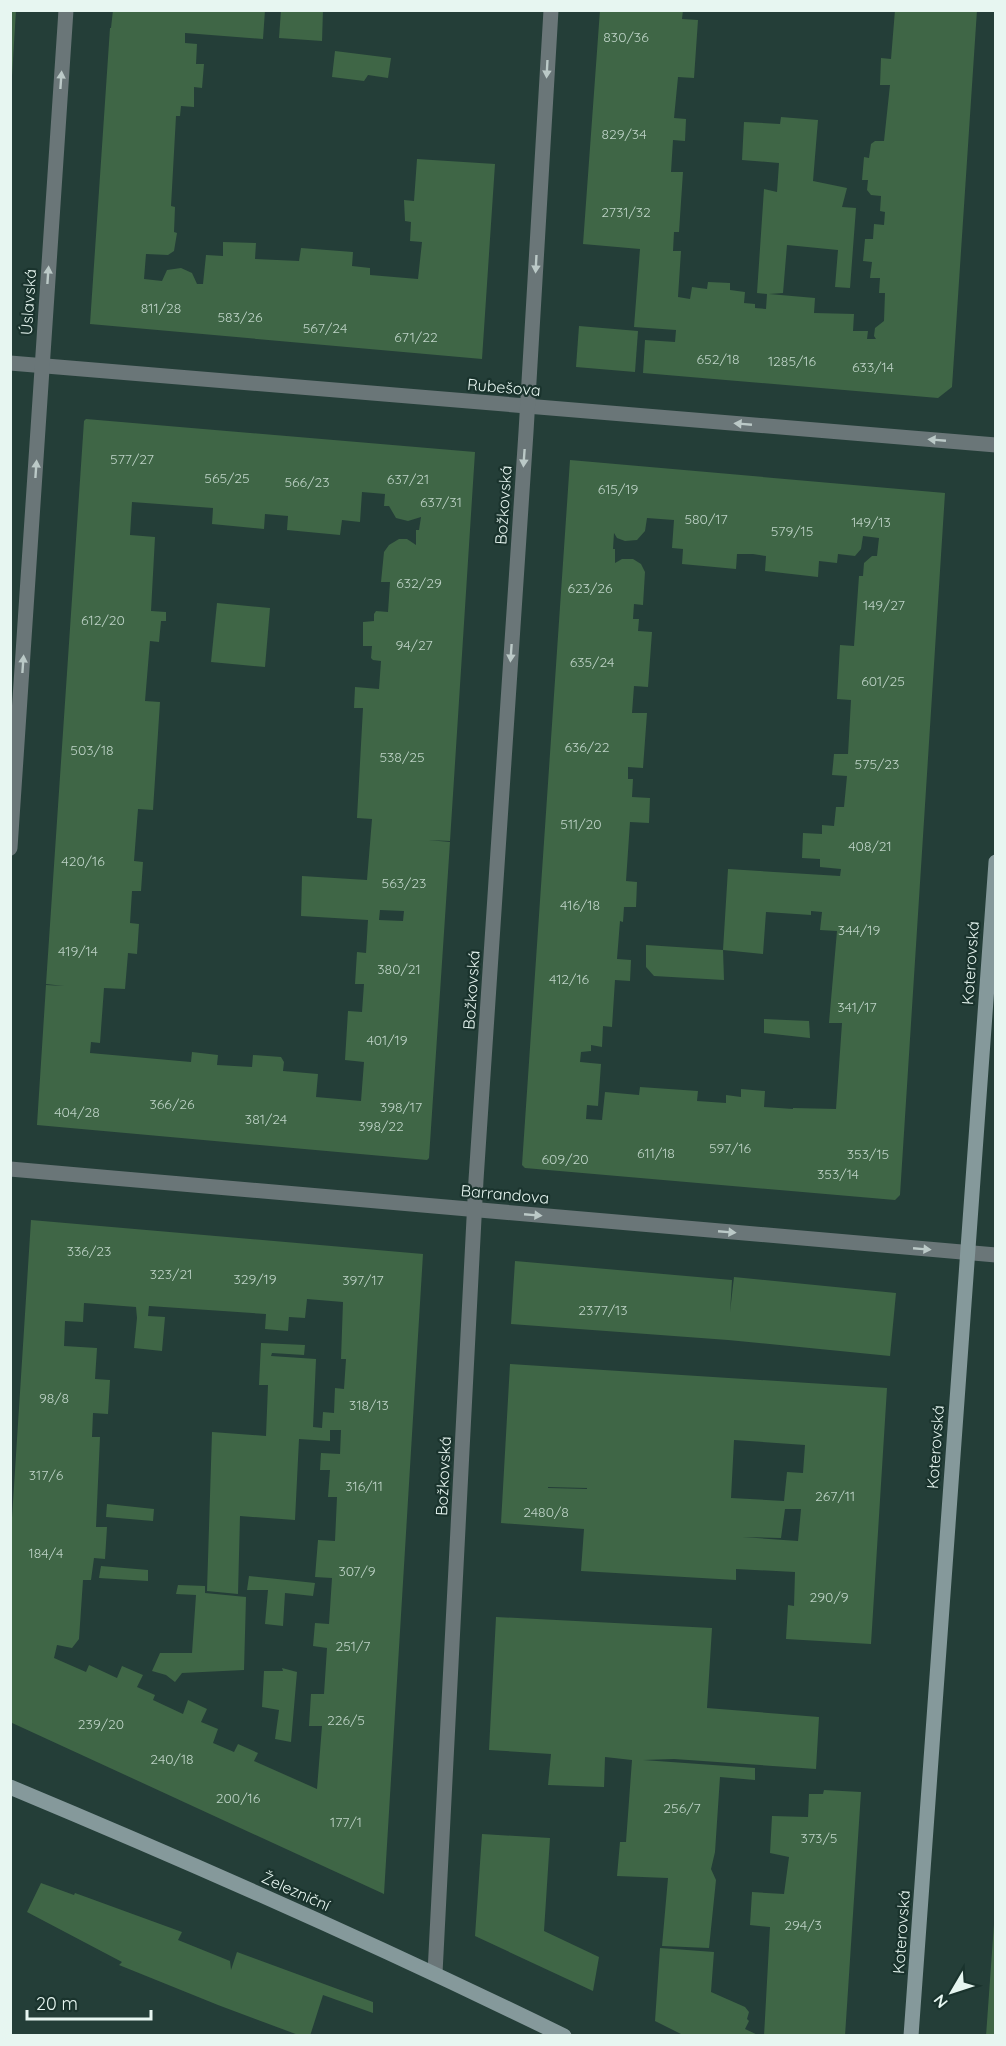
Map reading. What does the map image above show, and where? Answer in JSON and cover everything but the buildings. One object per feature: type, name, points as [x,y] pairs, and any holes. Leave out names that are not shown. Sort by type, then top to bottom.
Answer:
[{"type":"street","name":"Úslavská","points":[[10,848],[66,10]]},
{"type":"street","name":"Božkovská","points":[[435,1973],[475,1210],[528,407],[550,10]]},
{"type":"street","name":"Rubešova","points":[[10,363],[996,445]]},
{"type":"street","name":"Koterovská","points":[[911,2036],[996,862]]},
{"type":"street","name":"Barrandova","points":[[10,1169],[996,1255]]},
{"type":"street","name":"Železniční","points":[[10,1787],[165,1852],[435,1973],[564,2036]]}]
